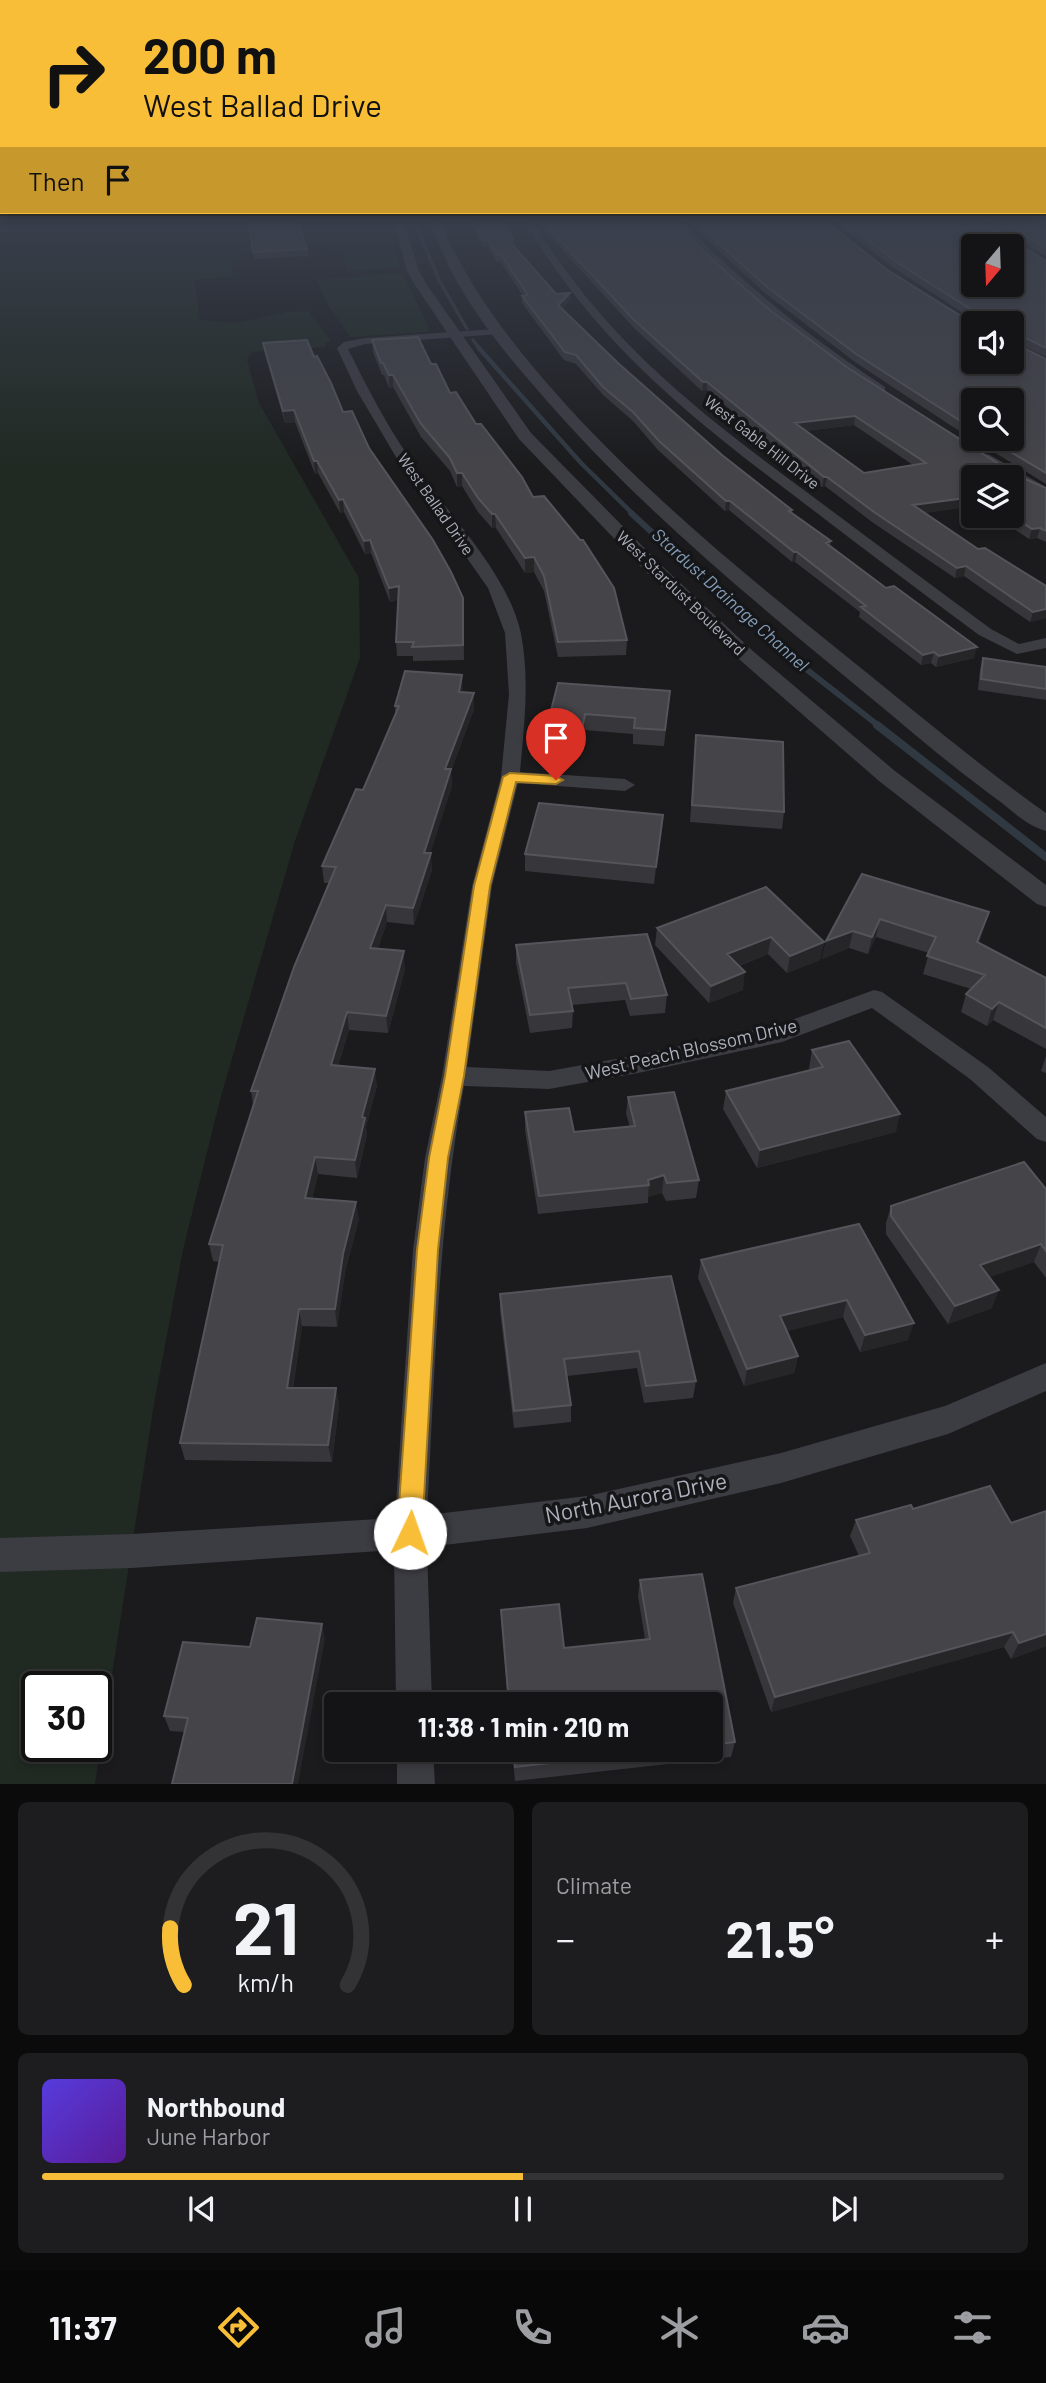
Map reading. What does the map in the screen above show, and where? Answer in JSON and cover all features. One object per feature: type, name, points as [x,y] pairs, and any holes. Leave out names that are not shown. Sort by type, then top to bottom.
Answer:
[{"type":"street","name":"West Stardust Boulevard","points":[[433,301],[525,436],[654,569],[747,656],[887,776],[1046,898]]},
{"type":"street","points":[[474,301],[496,332],[569,420],[640,491],[733,575],[1046,824]]},
{"type":"street","name":"West Gable Hill Drive","points":[[585,301],[631,353],[688,405],[866,544],[985,632],[1017,649],[1046,643]]},
{"type":"street","points":[[760,301],[792,327],[891,396]]},
{"type":"street","points":[[455,335],[496,332]]},
{"type":"street","name":"West Ballad Drive","points":[[414,1692],[410,1533],[428,1250],[438,1158],[454,1076],[482,886],[510,777],[518,694],[513,633],[496,588],[402,457],[357,382],[342,348],[365,341],[455,335]]},
{"type":"street","points":[[978,451],[1046,493]]},
{"type":"street","points":[[510,777],[625,785]]},
{"type":"street","name":"West Peach Blossom Drive","points":[[454,1076],[549,1080],[638,1064],[782,1033],[874,998],[979,1073],[1046,1132]]},
{"type":"street","name":"North Aurora Drive","points":[[0,1555],[132,1551],[410,1533],[587,1512],[780,1468],[948,1420],[1046,1377]]},
{"type":"street","points":[[415,1762],[416,1784]]},
{"type":"shaded area","points":[[0,301],[197,301],[200,320],[235,323],[286,312],[308,311],[331,340],[325,343],[325,347],[252,352],[247,360],[259,403],[359,578],[360,658],[295,841],[220,1100],[183,1250],[154,1404],[112,1675],[112,1671],[21,1671],[21,1762],[98,1762],[95,1784],[0,1784]]},
{"type":"shaded area","points":[[326,301],[416,301],[430,330],[350,337]]},
{"type":"building","points":[[526,301],[562,301],[558,305],[618,363],[722,455],[792,510],[789,511],[831,541],[826,543],[886,588],[894,586],[977,647],[939,656],[934,652],[923,655],[797,552],[730,501],[726,501],[603,387],[576,355],[565,352]]},
{"type":"building","points":[[617,301],[760,301],[848,368],[961,440],[961,451],[979,451],[1001,465],[961,465],[961,499],[913,505],[978,549],[985,548],[1046,586],[1046,609],[1033,612],[966,566],[957,568],[824,477],[707,382],[703,382]],"holes":[[[855,416],[926,463],[864,473],[795,423]]]},
{"type":"building","points":[[786,301],[937,301],[961,316],[961,374],[1024,374],[1024,348],[1046,359],[1046,473],[1009,451],[1024,451],[1024,388],[961,388],[961,421],[856,354]]},
{"type":"building","points":[[958,301],[1046,301],[1046,348],[1024,337],[1024,311],[973,311]]},
{"type":"building","points":[[418,337],[431,364],[436,364],[450,393],[456,392],[476,424],[481,424],[522,477],[533,497],[544,496],[580,540],[583,540],[614,588],[627,640],[558,642],[544,576],[534,557],[525,558],[495,514],[478,498],[462,473],[457,473],[450,458],[421,424],[393,375],[389,375],[381,363],[372,340]]},
{"type":"building","points":[[307,340],[314,357],[317,356],[331,383],[343,412],[352,411],[369,448],[433,540],[451,572],[463,598],[463,645],[412,647],[414,642],[396,642],[399,586],[389,588],[370,540],[364,541],[343,499],[339,500],[317,461],[314,461],[294,410],[283,411],[263,343]]},
{"type":"building","points":[[1024,479],[1046,488],[1046,531],[1040,528],[1032,529],[1024,524]]},
{"type":"building","points":[[983,658],[1046,667],[1046,689],[981,679]]},
{"type":"building","points":[[405,671],[462,675],[459,692],[474,693],[445,769],[451,769],[424,853],[431,853],[413,908],[386,905],[370,948],[404,951],[386,1016],[347,1012],[331,1065],[375,1069],[362,1117],[365,1118],[355,1160],[315,1157],[305,1198],[356,1202],[343,1254],[335,1309],[299,1309],[287,1388],[336,1388],[328,1445],[180,1443],[223,1245],[209,1244],[258,1091],[251,1091],[294,967],[336,867],[322,866],[356,789],[363,790],[399,706],[395,706]]},
{"type":"building","points":[[558,683],[670,691],[665,730],[634,728],[635,718],[585,714],[583,725],[548,722]]},
{"type":"building","points":[[696,735],[783,742],[784,812],[692,805]]},
{"type":"building","points":[[539,803],[663,815],[656,867],[525,854]]},
{"type":"building","points":[[862,874],[989,912],[977,942],[1046,978],[1046,1028],[999,1002],[992,1009],[966,994],[985,975],[927,956],[936,937],[880,919],[872,937],[853,931],[826,941]]},
{"type":"building","points":[[766,887],[824,942],[790,956],[771,937],[727,954],[745,972],[711,986],[657,928]]},
{"type":"building","points":[[647,934],[667,995],[631,999],[626,983],[568,988],[573,1011],[530,1015],[516,945]]},
{"type":"building","points":[[849,1041],[900,1114],[760,1150],[726,1091],[823,1067],[812,1050]]},
{"type":"building","points":[[674,1092],[699,1180],[667,1183],[664,1175],[648,1180],[649,1185],[539,1196],[525,1112],[569,1108],[574,1132],[635,1126],[628,1097]]},
{"type":"building","points":[[1024,1162],[1046,1189],[1046,1251],[1041,1244],[980,1265],[999,1290],[955,1306],[891,1216],[891,1206]]},
{"type":"building","points":[[859,1224],[914,1323],[865,1335],[847,1300],[780,1316],[798,1356],[747,1369],[701,1260]]},
{"type":"building","points":[[671,1276],[696,1381],[646,1386],[639,1351],[564,1359],[571,1405],[514,1411],[500,1294]]},
{"type":"building","points":[[990,1486],[1011,1523],[1046,1511],[1046,1634],[1019,1643],[1013,1632],[775,1697],[736,1588],[870,1553],[856,1520],[911,1505],[913,1509]]},
{"type":"building","points":[[702,1574],[735,1742],[723,1743],[723,1692],[508,1692],[501,1610],[559,1604],[564,1648],[650,1639],[640,1580]]},
{"type":"building","points":[[257,1618],[322,1624],[292,1784],[172,1784],[188,1718],[164,1716],[183,1642],[250,1647]]},
{"type":"building","points":[[514,1762],[560,1762],[515,1767]]},
{"type":"waterway","name":"Stardust Drainage Channel","points":[[451,301],[467,329]]},
{"type":"waterway","name":"Stardust Drainage Channel","points":[[473,340],[479,348]]},
{"type":"waterway","name":"Stardust Drainage Channel","points":[[478,347],[581,463],[633,514]]},
{"type":"waterway","name":"Stardust Drainage Channel","points":[[631,513],[769,640],[879,726]]},
{"type":"waterway","name":"Stardust Drainage Channel","points":[[877,725],[1046,857]]},
{"type":"route","points":[[410,1533],[428,1250],[438,1158],[454,1076],[482,886],[510,777],[556,780]]}]
